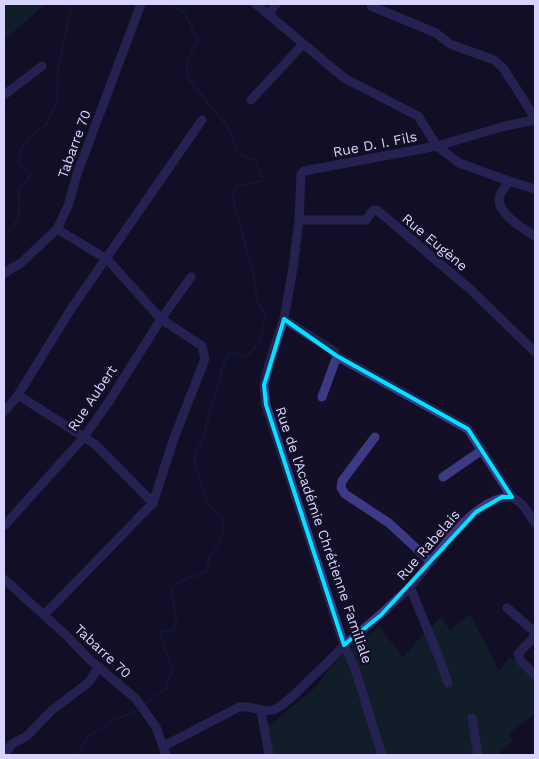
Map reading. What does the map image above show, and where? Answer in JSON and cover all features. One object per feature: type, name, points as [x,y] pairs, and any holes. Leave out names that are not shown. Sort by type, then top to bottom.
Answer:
[{"type":"street","name":"Tabarre 70","points":[[4,273],[21,263],[57,229],[68,206],[77,174],[141,4]]},
{"type":"street","points":[[256,4],[344,78],[418,116],[437,146],[535,119],[504,69],[494,60],[450,44],[436,33],[371,6]]},
{"type":"street","points":[[269,14],[276,4]]},
{"type":"street","points":[[251,100],[303,44]]},
{"type":"street","points":[[4,95],[42,66]]},
{"type":"street","points":[[4,412],[18,395],[71,309],[202,120]]},
{"type":"street","name":"Rue D. I. Fils","points":[[302,174],[304,171],[437,146],[459,163],[509,182],[535,189]]},
{"type":"street","name":"Rue de l'Académie Chrétienne Familiale","points":[[302,174],[299,220],[284,319],[270,360],[264,385],[266,405],[344,646],[355,668],[382,755]]},
{"type":"street","points":[[509,182],[500,194],[500,207],[514,223],[535,236]]},
{"type":"street","name":"Rue Eugène","points":[[299,220],[366,220],[373,210],[377,210],[470,290],[535,352]]},
{"type":"street","points":[[44,615],[152,502],[204,360],[202,346],[161,319],[107,259],[57,229]]},
{"type":"street","name":"Rue Aubert","points":[[4,526],[84,437],[161,319],[191,277]]},
{"type":"street","points":[[284,319],[335,352],[337,356],[468,429],[512,497],[522,504],[535,523]]},
{"type":"street","points":[[322,398],[337,356]]},
{"type":"street","points":[[18,395],[96,445],[152,502]]},
{"type":"street","points":[[376,437],[342,481],[341,488],[345,494],[389,523],[432,562]]},
{"type":"street","points":[[443,477],[482,450]]},
{"type":"street","name":"Rue Rabelais","points":[[164,746],[240,707],[246,706],[270,711],[282,705],[410,587],[465,521],[476,512],[502,498],[512,497]]},
{"type":"street","name":"Tabarre 70","points":[[4,579],[141,706],[156,727],[166,755]]},
{"type":"street","points":[[410,587],[448,683]]},
{"type":"street","points":[[508,608],[530,628],[535,630],[533,638],[518,654],[520,660],[535,675]]},
{"type":"street","points":[[4,755],[12,744],[27,736],[51,711],[89,682],[99,667]]},
{"type":"street","points":[[261,710],[269,755]]},
{"type":"street","points":[[472,718],[478,755]]},
{"type":"highlighted area","points":[[284,319],[337,356],[468,429],[512,497],[502,497],[476,512],[381,615],[344,645],[266,405],[264,385]]},
{"type":"green space","points":[[4,4],[45,4],[4,40]]},
{"type":"green space","points":[[470,614],[499,671],[510,657],[535,680],[535,714],[509,733],[513,740],[498,755],[273,755],[268,727],[315,688],[339,657],[380,627],[403,658],[424,633],[441,617],[450,630]]},
{"type":"waterway","points":[[4,235],[14,224],[19,214],[18,188],[30,175],[18,164],[20,152],[29,137],[47,124],[57,101],[58,69],[72,4]]},
{"type":"waterway","points":[[144,704],[166,688],[172,670],[159,632],[174,630],[176,625],[172,588],[181,581],[201,574],[210,567],[207,561],[218,545],[222,535],[223,517],[211,507],[203,492],[194,458],[202,441],[224,363],[229,353],[236,352],[244,358],[258,344],[262,334],[265,315],[257,301],[254,277],[232,195],[237,186],[263,181],[255,160],[244,157],[237,152],[230,130],[188,78],[187,62],[197,40],[186,15],[172,4]]},
{"type":"waterway","points":[[77,755],[88,736],[116,719],[133,713],[138,709]]}]
